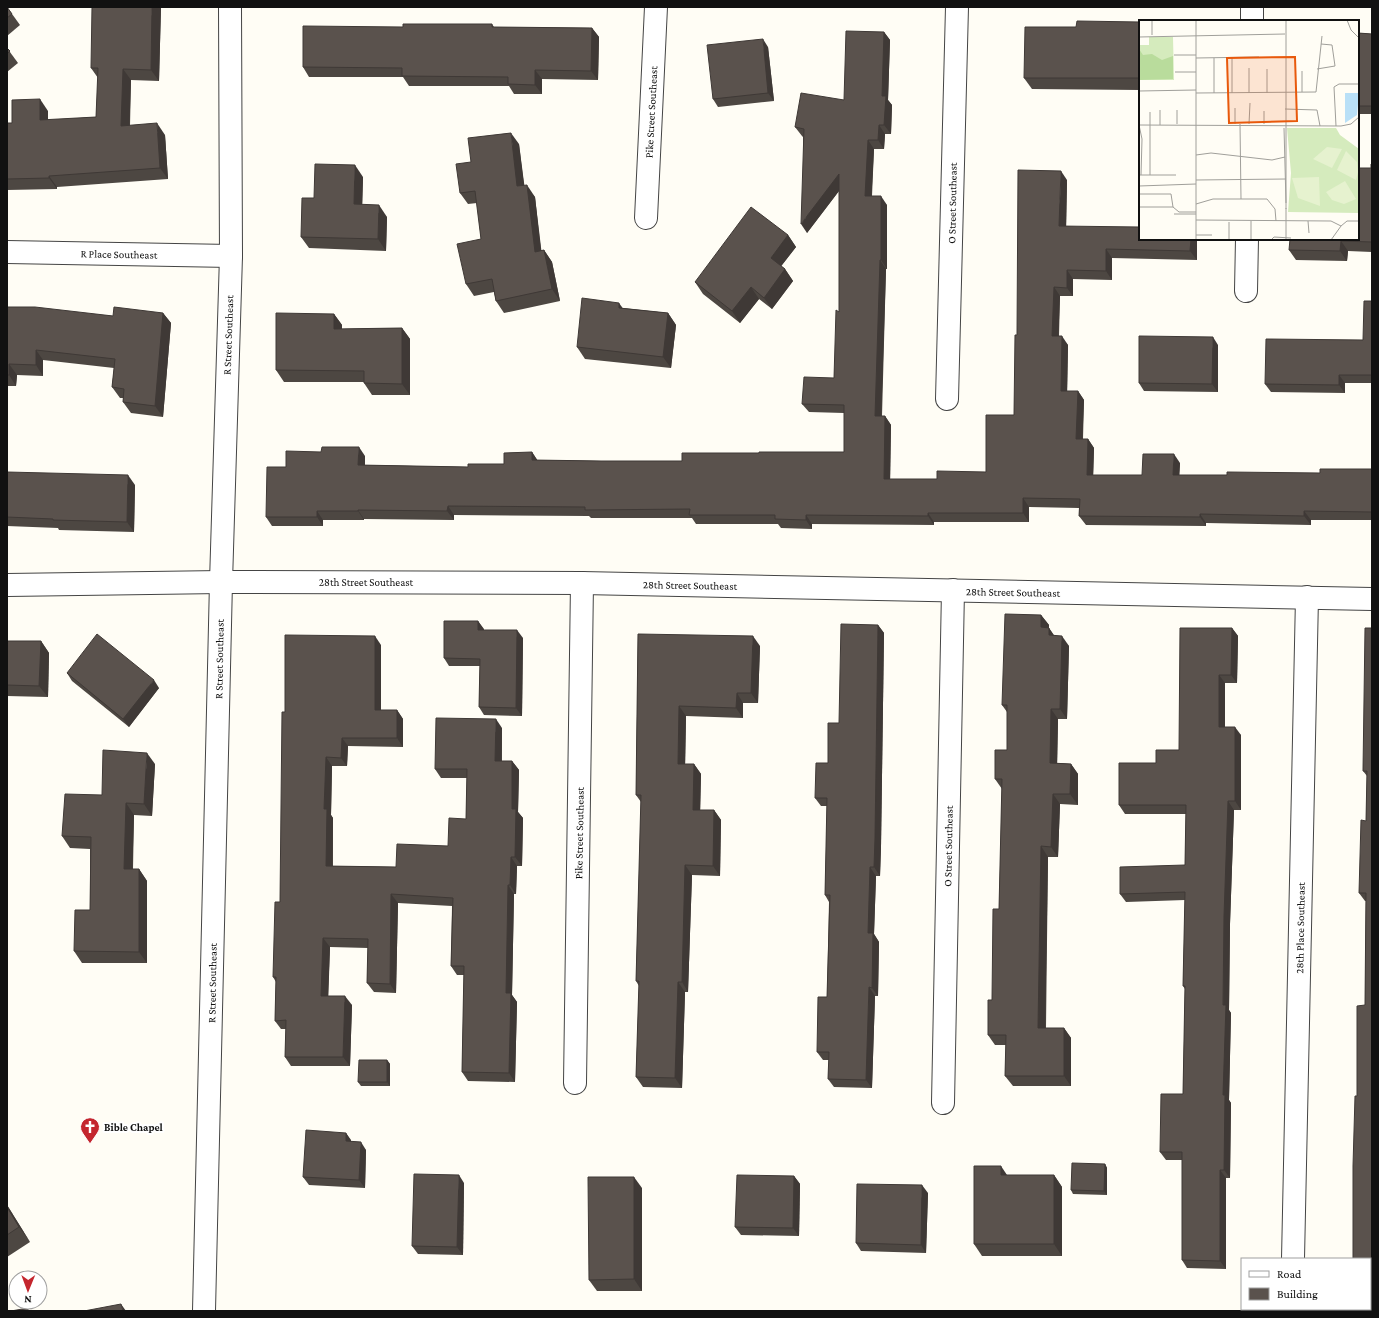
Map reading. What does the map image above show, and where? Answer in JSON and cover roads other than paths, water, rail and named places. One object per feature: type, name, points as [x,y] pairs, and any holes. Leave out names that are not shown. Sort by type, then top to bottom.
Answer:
[{"type":"street","name":"R Street Southeast","points":[[204,1311],[220,582],[231,256],[230,7]]},
{"type":"street","name":"Pike Street Southeast","points":[[646,218],[656,7]]},
{"type":"street","name":"O Street Southeast","points":[[947,399],[957,7]]},
{"type":"street","points":[[1252,7],[1252,20]]},
{"type":"street","points":[[1246,291],[1247,240]]},
{"type":"street","name":"R Place Southeast","points":[[7,252],[231,256]]},
{"type":"street","name":"28th Street Southeast","points":[[7,585],[220,582],[582,583],[1372,599]]},
{"type":"street","name":"Pike Street Southeast","points":[[575,1083],[582,583]]},
{"type":"street","name":"O Street Southeast","points":[[943,1103],[953,590]]},
{"type":"street","name":"28th Place Southeast","points":[[1294,1258],[1307,598]]},
{"type":"place","name":"Bible Chapel","points":[[90,1144]]}]
